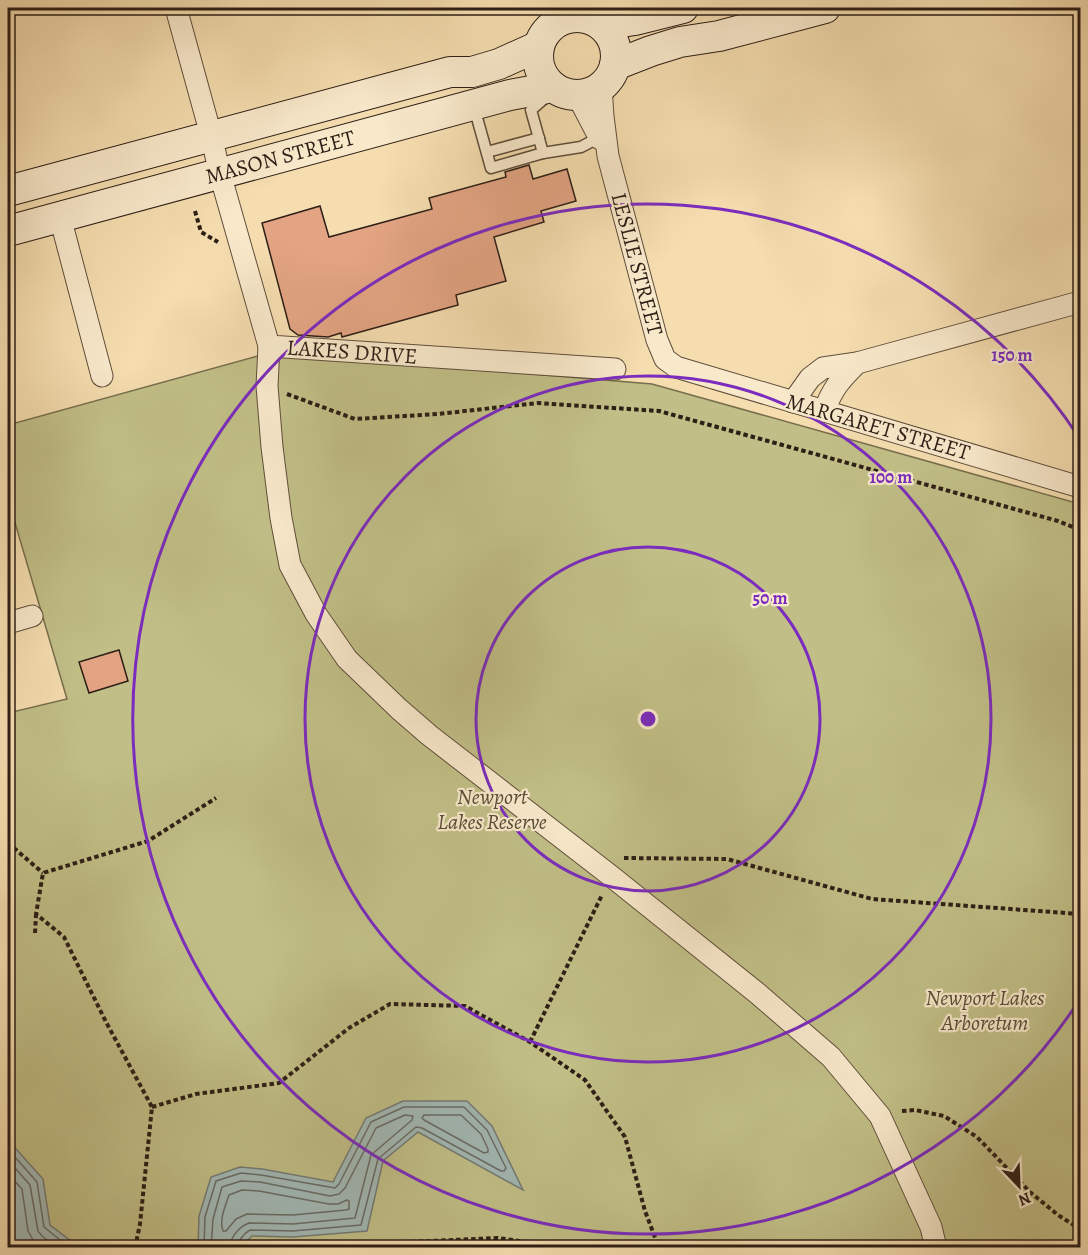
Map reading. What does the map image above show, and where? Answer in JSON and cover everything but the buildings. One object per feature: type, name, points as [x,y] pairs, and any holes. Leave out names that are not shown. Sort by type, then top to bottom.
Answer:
[{"type":"street","name":"LAKES DRIVE","points":[[176,8],[269,346],[615,369]]},
{"type":"street","points":[[588,17],[608,33],[614,42],[616,54],[580,84],[545,78],[538,58],[548,27],[573,18],[588,17],[635,20],[682,8]]},
{"type":"street","name":"MASON STREET","points":[[8,231],[510,95],[580,84],[651,51],[680,42],[719,36],[825,8]]},
{"type":"street","name":"MASON STREET","points":[[8,191],[450,72],[472,72],[490,67],[499,64],[548,27]]},
{"type":"street","name":"LESLIE STREET","points":[[580,84],[604,142],[657,340],[665,359],[676,367]]},
{"type":"street","points":[[60,217],[102,376]]},
{"type":"street","points":[[793,402],[810,378],[823,368],[857,363],[1080,302]]},
{"type":"street","points":[[269,346],[267,386],[273,459],[290,565],[316,614],[347,659],[429,735],[611,876],[757,993],[831,1057],[880,1116],[931,1227],[936,1248]]},
{"type":"street","points":[[824,411],[832,390],[857,363]]},
{"type":"street","name":"MARGARET STREET","points":[[676,367],[1080,487]]},
{"type":"street","points":[[8,623],[32,616]]},
{"type":"lane","points":[[543,153],[531,110],[580,84]]},
{"type":"lane","points":[[473,105],[491,168],[543,153],[604,142]]},
{"type":"lane","points":[[487,152],[539,138]]},
{"type":"path","points":[[267,386],[355,419],[438,414],[538,403],[659,411],[1058,521],[1080,530]]},
{"type":"path","points":[[43,873],[148,841],[216,798]]},
{"type":"path","points":[[8,843],[43,873]]},
{"type":"path","points":[[588,858],[727,859],[872,899],[1080,914]]},
{"type":"path","points":[[35,933],[43,873]]},
{"type":"path","points":[[530,1042],[611,876]]},
{"type":"path","points":[[36,914],[64,937],[152,1107],[140,1224],[135,1248]]},
{"type":"path","points":[[152,1107],[196,1094],[279,1083],[349,1028],[390,1004],[465,1006],[530,1042],[585,1080],[625,1137],[645,1211],[659,1248]]},
{"type":"path","points":[[880,1116],[915,1110],[944,1116],[977,1137],[1030,1192],[1058,1215],[1080,1229]]},
{"type":"path","points":[[352,1248],[363,1244],[498,1238],[541,1244],[549,1248]]},
{"type":"path","points":[[485,1248],[498,1238]]},
{"type":"green space","name":"Newport Lakes Reserve","points":[[272,352],[652,384],[1080,504],[1080,1247],[8,1247],[8,713],[67,699],[8,499],[8,425]]},
{"type":"water","points":[[403,1101],[467,1101],[492,1126],[523,1190],[418,1132],[383,1161],[367,1231],[293,1237],[252,1236],[241,1247],[198,1247],[199,1216],[211,1177],[240,1167],[333,1182],[366,1118]]},
{"type":"water","points":[[8,1140],[43,1179],[50,1225],[71,1241],[72,1247],[8,1247]]},
{"type":"park label","name":"Newport Lakes Arboretum","points":[[985,1010]]}]
